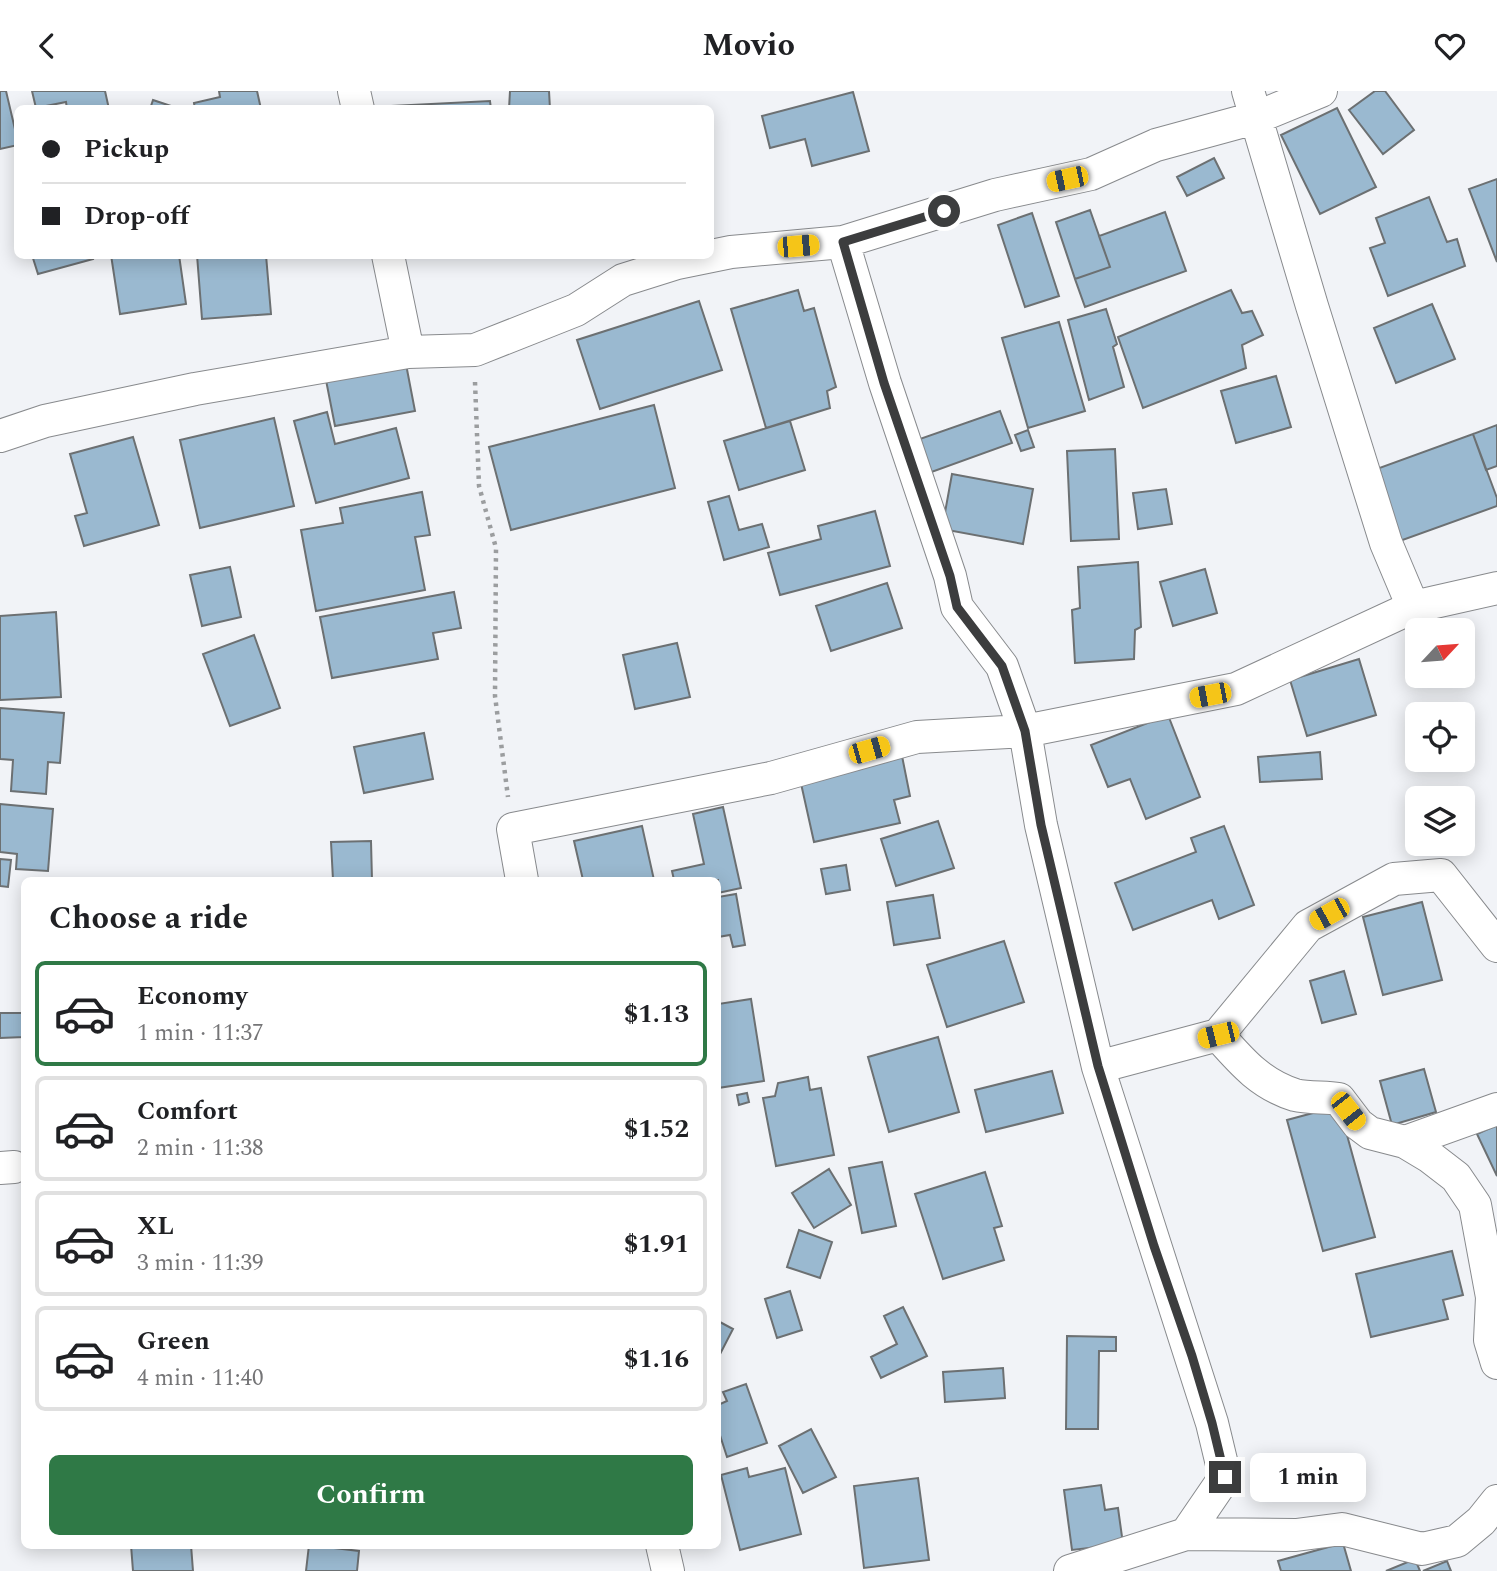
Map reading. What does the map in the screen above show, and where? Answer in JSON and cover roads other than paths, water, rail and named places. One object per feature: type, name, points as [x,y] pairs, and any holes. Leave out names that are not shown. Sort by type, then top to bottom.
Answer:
[{"type":"street","points":[[714,255],[843,242],[995,195],[1091,174],[1252,104],[1321,91]]},
{"type":"street","points":[[1252,104],[1386,543],[1413,607]]},
{"type":"street","points":[[843,242],[884,383],[950,576],[957,607],[1002,666],[1025,731],[1041,825],[1098,1066],[1212,1423],[1225,1477],[1186,1535]]},
{"type":"street","points":[[389,259],[408,352]]},
{"type":"street","points":[[0,436],[45,421],[195,389],[408,352],[475,349],[576,310],[623,280],[697,259]]},
{"type":"street","points":[[521,877],[513,829],[771,778],[917,737],[1025,731],[1236,689],[1413,607],[1497,588]]},
{"type":"street","points":[[1098,1066],[1218,1035],[1308,926],[1394,879],[1441,875],[1497,946]]},
{"type":"street","points":[[1218,1035],[1251,1072],[1274,1086],[1297,1095],[1339,1099],[1358,1124],[1370,1133],[1405,1142],[1456,1177],[1475,1205],[1492,1297],[1490,1340],[1497,1363]]},
{"type":"street","points":[[1405,1142],[1497,1109]]},
{"type":"street","points":[[1070,1571],[1186,1535],[1297,1535],[1342,1529],[1422,1549],[1457,1541],[1492,1517]]},
{"type":"street","points":[[663,1549],[668,1571]]}]
